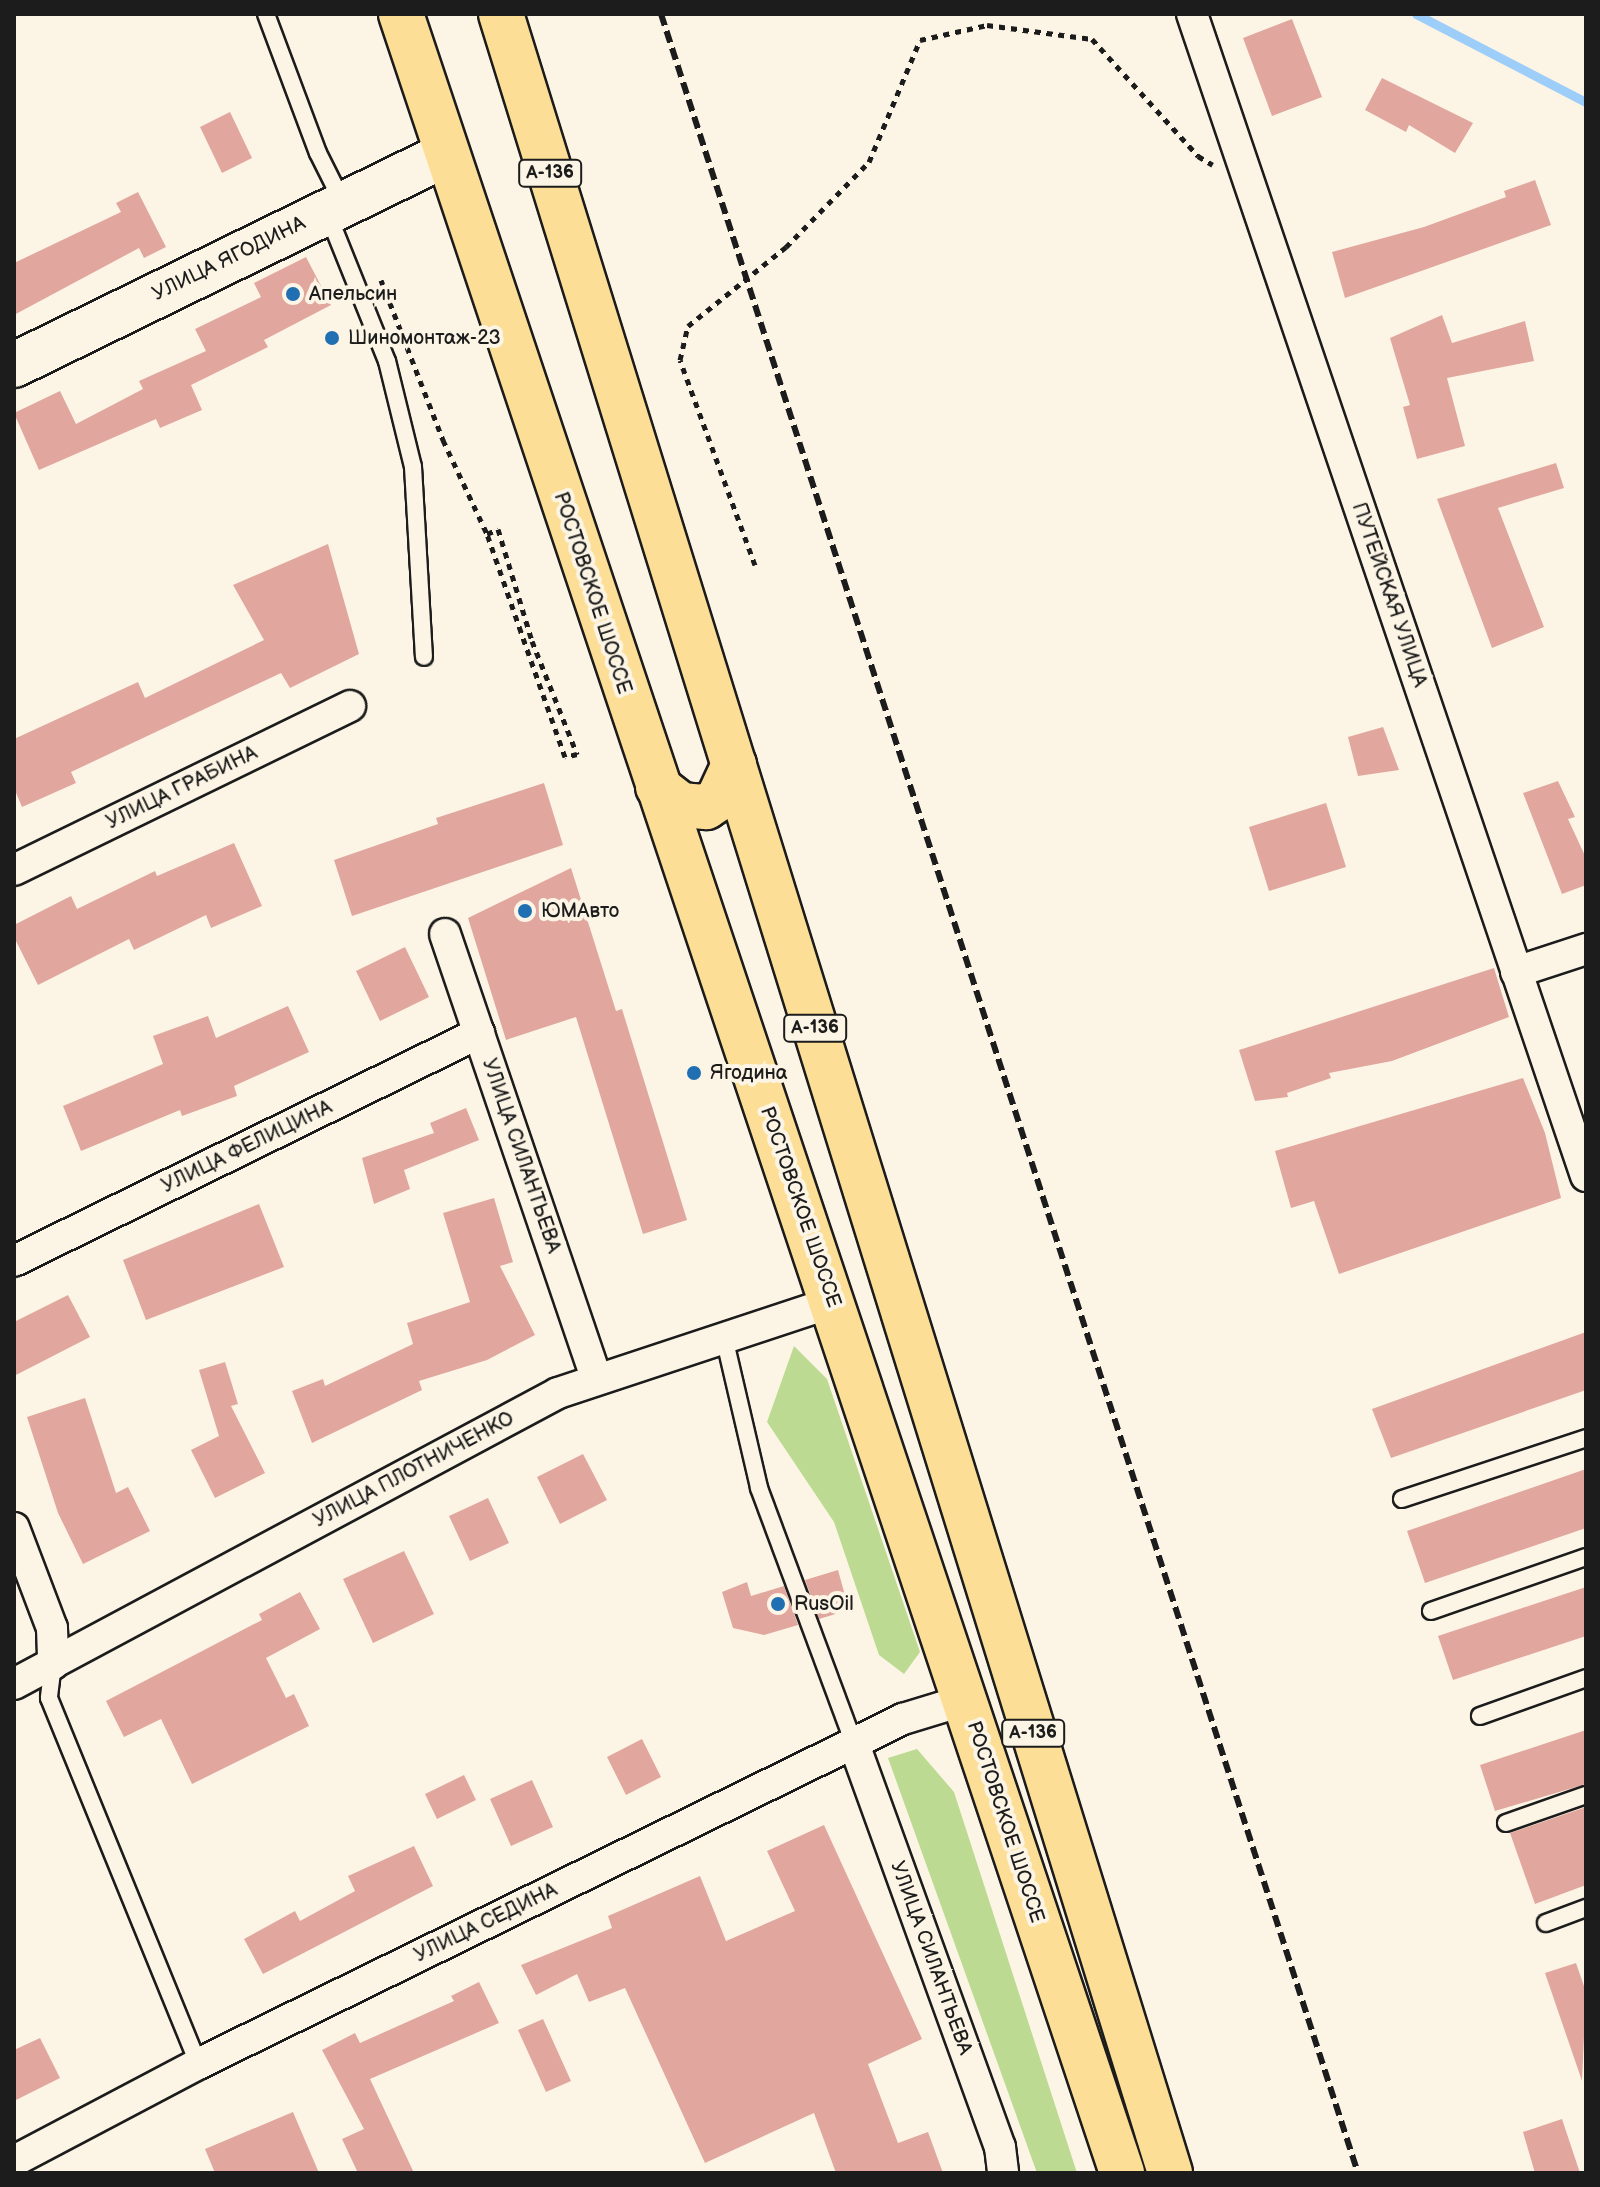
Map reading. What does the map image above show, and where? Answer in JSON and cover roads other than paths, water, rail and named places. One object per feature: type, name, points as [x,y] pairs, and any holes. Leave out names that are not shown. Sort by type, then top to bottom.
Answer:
[{"type":"highway","name":"РОСТОВСКОЕ ШОССЕ","points":[[401,14],[444,155],[833,1302],[1122,2173]]},
{"type":"highway","name":"А-136","points":[[501,14],[1170,2173]]},
{"type":"highway","points":[[658,787],[681,805],[706,807],[718,799],[734,764]]},
{"type":"street","name":"ПУТЕЙСКАЯ УЛИЦА","points":[[1192,14],[1586,1176]]},
{"type":"street","name":"УЛИЦА ЯГОДИНА","points":[[14,365],[444,155]]},
{"type":"street","name":"УЛИЦА ГРАБИНА","points":[[14,870],[350,706]]},
{"type":"street","name":"УЛИЦА СИЛАНТЬЕВА","points":[[445,934],[596,1378]]},
{"type":"street","points":[[1516,972],[1586,949]]},
{"type":"street","name":"УЛИЦА ФЕЛИЦИНА","points":[[14,1261],[479,1033]]},
{"type":"street","name":"УЛИЦА ПЛОТНИЧЕНКО","points":[[14,1684],[558,1393],[833,1302]]},
{"type":"street","points":[[14,1528],[52,1628],[53,1664]]},
{"type":"street","name":"УЛИЦА СЕДИНА","points":[[14,2161],[198,2064],[903,1719],[965,1700]]},
{"type":"street","name":"УЛИЦА СИЛАНТЬЕВА","points":[[854,1744],[1000,2147],[1003,2173]]},
{"type":"lane","points":[[266,14],[318,153],[352,274],[387,361],[413,467],[424,657]]},
{"type":"lane","points":[[724,1337],[759,1488],[854,1744]]},
{"type":"lane","points":[[1402,1499],[1586,1438]]},
{"type":"lane","points":[[1431,1611],[1586,1557]]},
{"type":"lane","points":[[53,1664],[49,1698],[198,2064]]},
{"type":"lane","points":[[1480,1716],[1586,1678]]},
{"type":"lane","points":[[1506,1823],[1586,1795]]},
{"type":"lane","points":[[1546,1923],[1586,1908]]},
{"type":"waterway","points":[[1416,14],[1586,102]]},
{"type":"railway","points":[[661,14],[1358,2173]]},
{"type":"place","name":"Апельсин","points":[[293,294]]},
{"type":"place","name":"Шиномонтаж-23","points":[[332,338]]},
{"type":"place","name":"ЮМАвто","points":[[525,911]]},
{"type":"place","name":"Ягодина","points":[[694,1073]]},
{"type":"place","name":"RusOil","points":[[778,1604]]}]
